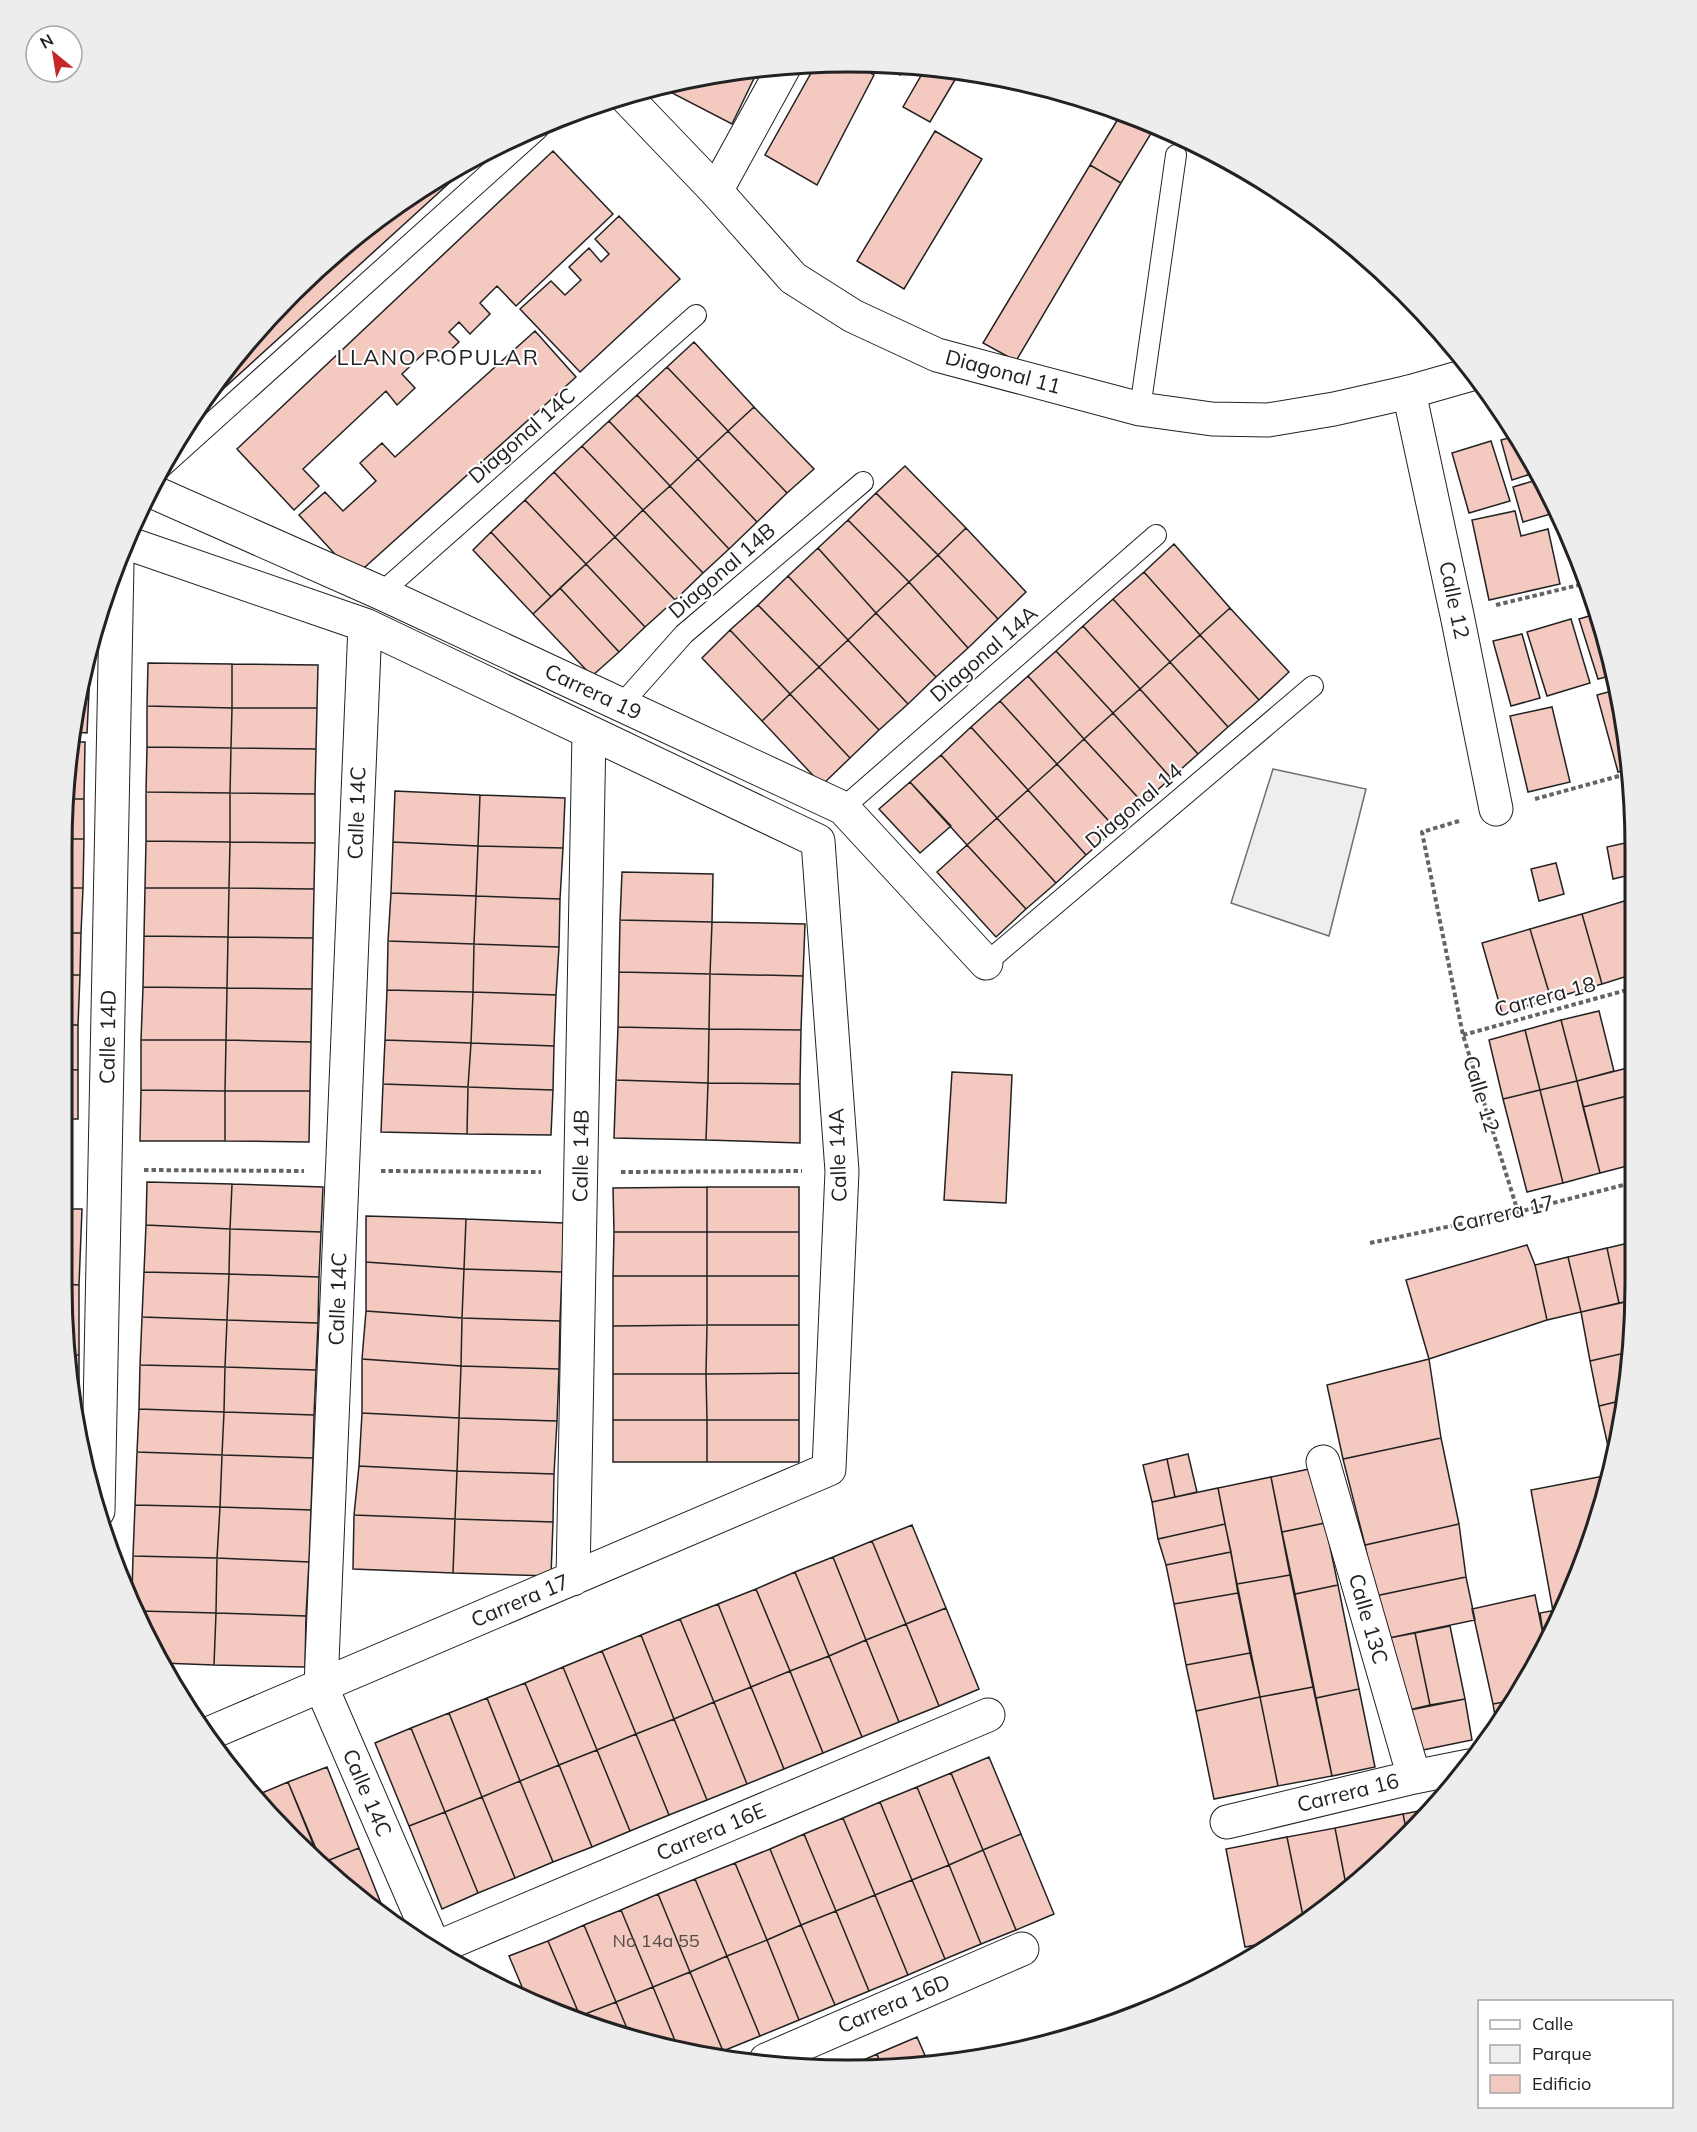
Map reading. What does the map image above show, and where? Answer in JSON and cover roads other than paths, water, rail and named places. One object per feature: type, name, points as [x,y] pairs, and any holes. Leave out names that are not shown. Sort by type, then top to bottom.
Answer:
[{"type":"street","points":[[716,191],[779,76]]},
{"type":"street","name":"Diagonal 11","points":[[631,103],[716,191],[793,278],[853,316],[937,354],[1140,409],[1212,419],[1268,420],[1334,409],[1409,392],[1465,376]]},
{"type":"street","name":"Calle 12","points":[[1409,392],[1496,809]]},
{"type":"street","name":"Carrera 19","points":[[158,494],[381,593],[843,808],[986,963]]},
{"type":"street","points":[[134,545],[365,625],[589,733]]},
{"type":"street","name":"Calle 14D","points":[[99,1486],[117,590]]},
{"type":"street","name":"Calle 14C","points":[[365,625],[321,1686],[429,1936]]},
{"type":"street","name":"Calle 14A","points":[[589,733],[818,841],[842,1171],[829,1469]]},
{"type":"street","name":"Calle 14B","points":[[573,1579],[589,733]]},
{"type":"street","name":"Calle 13C","points":[[1323,1462],[1414,1777]]},
{"type":"street","name":"Carrera 17","points":[[214,1731],[829,1469]]},
{"type":"street","name":"Carrera 16E","points":[[443,1945],[988,1715]]},
{"type":"street","name":"Carrera 16","points":[[1227,1822],[1454,1769]]},
{"type":"street","name":"Carrera 16D","points":[[776,2056],[1022,1949]]},
{"type":"lane","points":[[184,447],[520,145]]},
{"type":"lane","points":[[1140,409],[1176,155]]},
{"type":"lane","name":"Diagonal 14C","points":[[381,593],[696,315]]},
{"type":"lane","name":"Diagonal 14B","points":[[621,705],[684,634],[863,482]]},
{"type":"lane","name":"Diagonal 14A","points":[[843,808],[1156,536]]},
{"type":"lane","name":"Diagonal 14","points":[[986,963],[1313,686]]},
{"type":"district","name":"LLANO POPULAR","points":[[438,357]]}]
